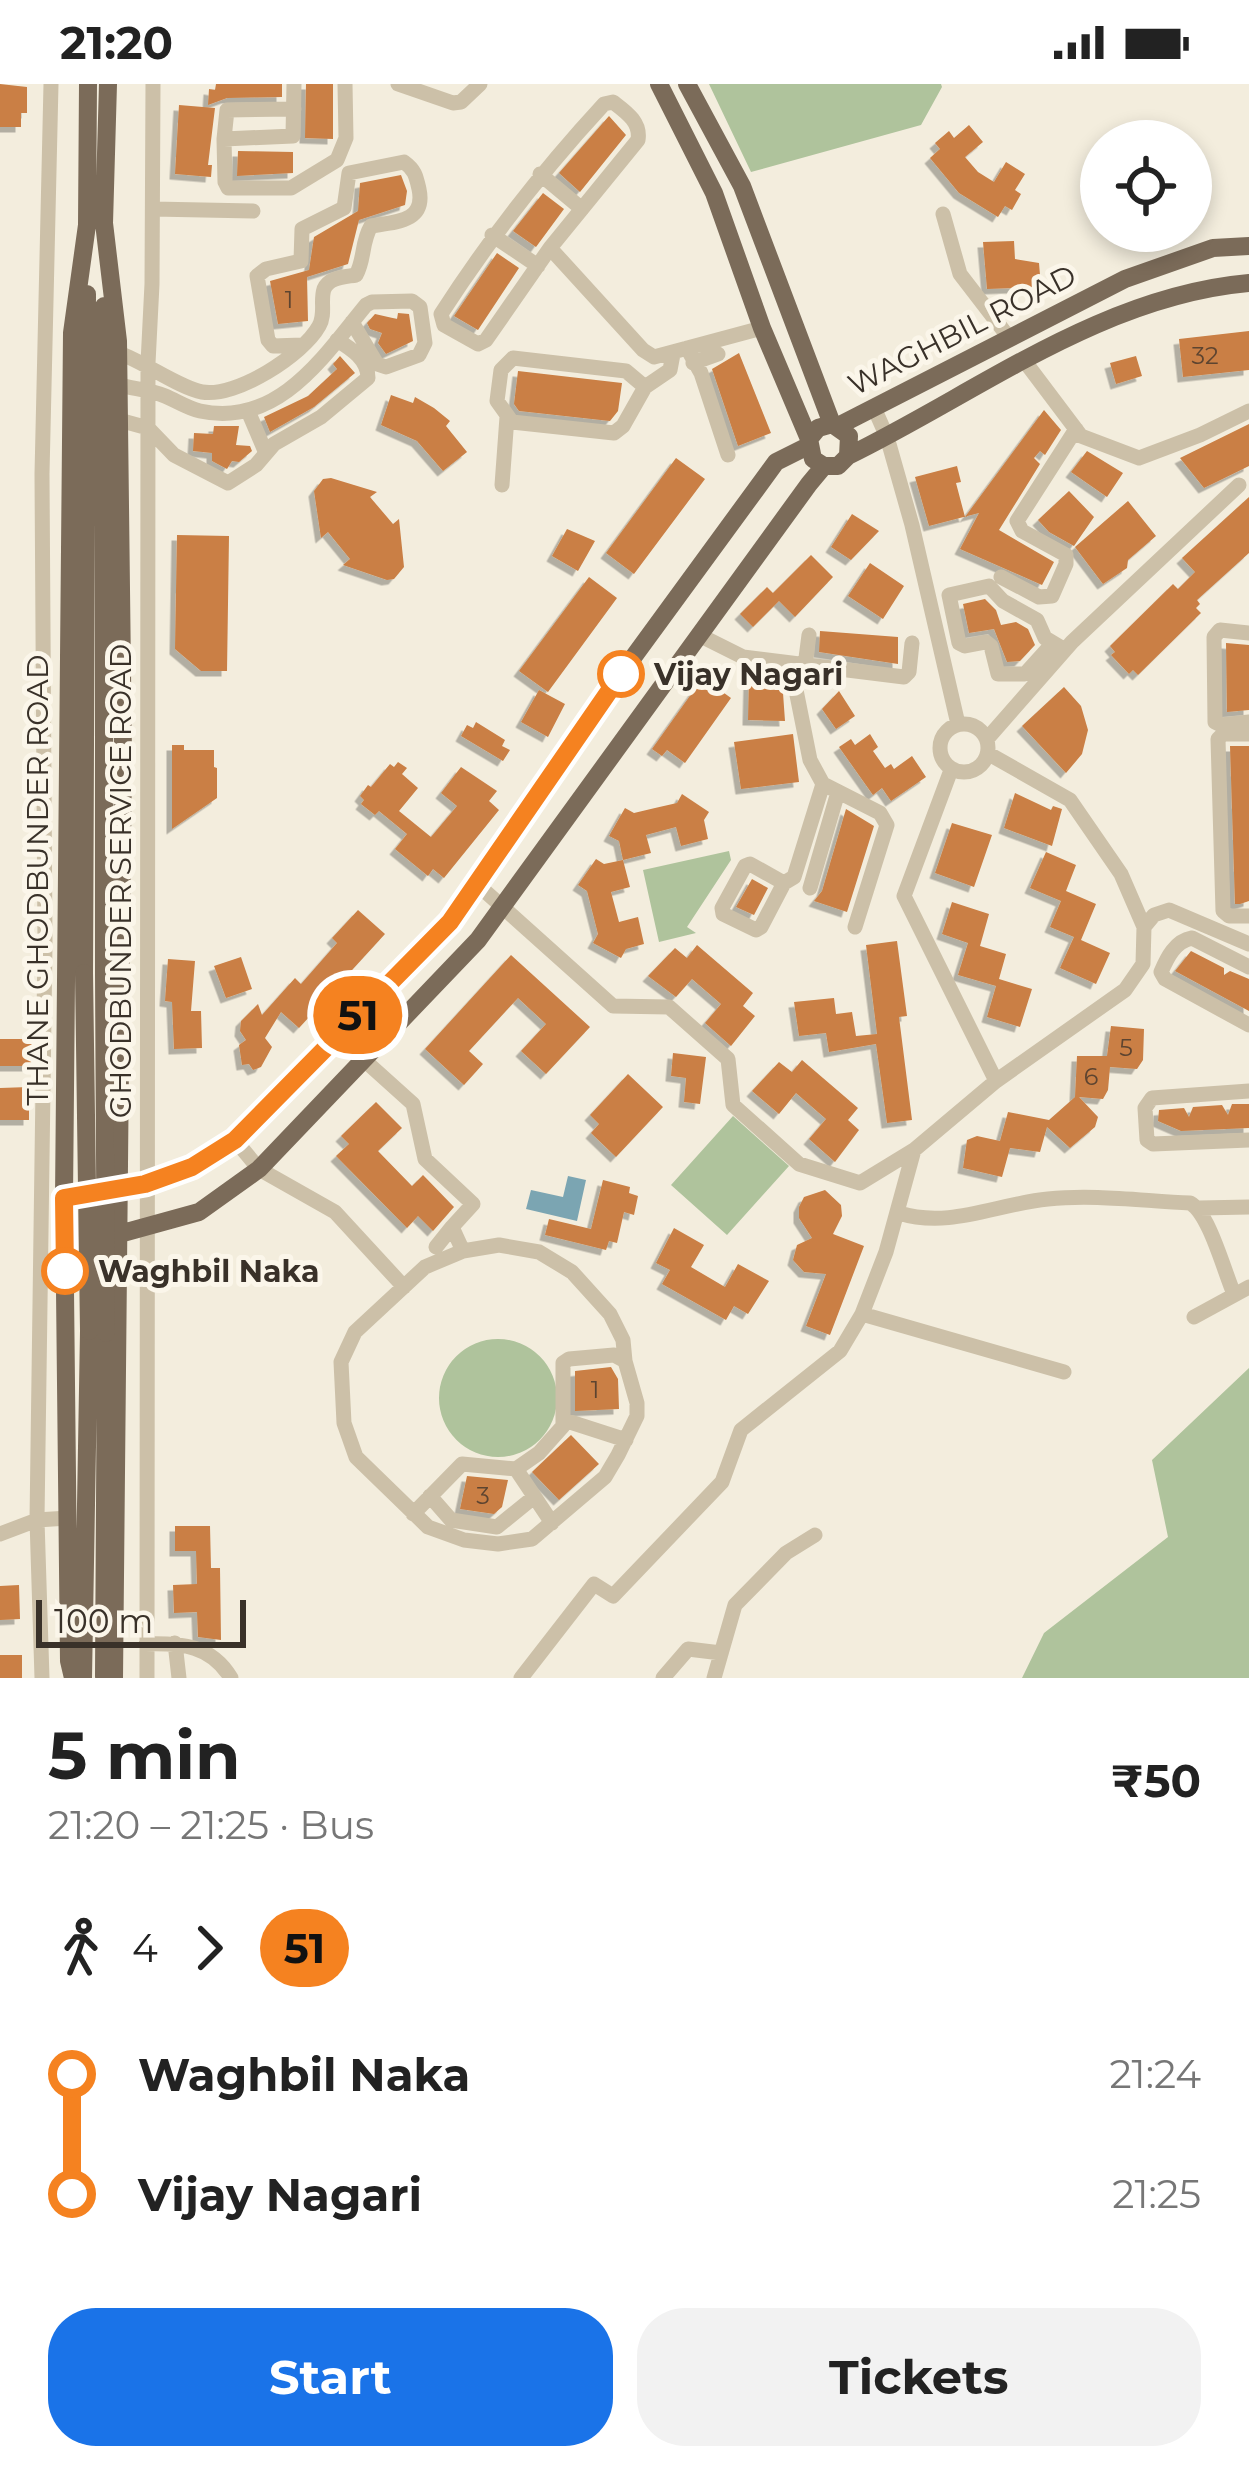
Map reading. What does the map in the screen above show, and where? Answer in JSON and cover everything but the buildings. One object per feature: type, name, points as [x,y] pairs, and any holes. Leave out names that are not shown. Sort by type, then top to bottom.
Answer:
[{"type":"main road","name":"THANE GHODBUNDER ROAD","points":[[88,84],[96,224],[119,353],[122,1234],[114,1678]]},
{"type":"main road","name":"THANE GHODBUNDER ROAD","points":[[73,1678],[69,1661],[64,1198],[72,333],[96,224],[108,84]]},
{"type":"main road","points":[[659,84],[714,193],[813,459],[824,466],[838,466],[848,457],[849,436],[835,425],[742,186],[687,84]]},
{"type":"main road","points":[[96,224],[104,1678]]},
{"type":"main road","name":"WAGHBIL ROAD","points":[[835,425],[875,410],[1125,280],[1213,248],[1249,246]]},
{"type":"main road","points":[[83,1678],[89,1331],[85,973],[96,261]]},
{"type":"main road","name":"WAGHBIL ROAD","points":[[848,457],[1023,359],[1107,322],[1194,292],[1249,283]]},
{"type":"main road","points":[[1092,297],[1107,322]]},
{"type":"main road","points":[[64,1198],[145,1184],[192,1167],[235,1140],[450,922],[621,674],[776,463],[809,443],[818,428],[835,425]]},
{"type":"main road","points":[[65,1243],[145,1229],[200,1212],[259,1169],[478,940],[824,466]]},
{"type":"main road","points":[[42,1152],[65,1153]]},
{"type":"street","points":[[42,1678],[37,1520],[42,474],[51,84]]},
{"type":"street","name":"GHODBUNDER SERVICE ROAD","points":[[147,1678],[148,363],[153,84]]},
{"type":"street","points":[[224,139],[293,136],[294,84]]},
{"type":"street","points":[[294,109],[227,110],[225,182],[229,188],[292,188],[325,170],[344,149],[345,84]]},
{"type":"street","points":[[398,84],[453,103],[461,102],[480,84]]},
{"type":"street","points":[[613,102],[630,115],[640,132],[638,140],[581,209],[486,340],[478,344],[444,325],[441,314],[492,235],[540,174],[604,104],[613,102]]},
{"type":"street","points":[[119,353],[148,363],[197,392],[217,393],[290,359],[320,326],[324,289],[332,279],[356,275],[363,264],[363,240],[370,226],[406,220],[417,213],[422,202],[416,176],[404,161],[349,172],[344,208],[302,229],[301,261],[266,269],[257,276],[268,340],[274,346],[302,345]]},
{"type":"street","points":[[540,174],[581,209]]},
{"type":"street","points":[[714,193],[742,186]]},
{"type":"street","points":[[153,209],[253,211]]},
{"type":"street","points":[[943,214],[960,274],[1010,339]]},
{"type":"street","points":[[492,235],[538,266]]},
{"type":"street","points":[[550,248],[643,350],[654,356],[718,354]]},
{"type":"street","points":[[119,385],[205,412],[248,411],[305,381],[352,322],[372,302],[412,301],[420,307],[425,343],[419,355],[386,367],[377,364],[352,322]]},
{"type":"street","points":[[645,387],[626,371],[513,358],[501,370],[497,401],[512,422],[614,433],[645,387],[684,355],[762,328]]},
{"type":"street","points":[[119,421],[148,428],[174,455],[228,483],[368,378],[356,352],[338,340]]},
{"type":"street","points":[[684,355],[701,373],[728,455]]},
{"type":"street","points":[[1023,359],[1081,436],[1139,458],[1249,411]]},
{"type":"street","points":[[875,410],[887,437],[958,724]]},
{"type":"street","points":[[248,411],[265,451]]},
{"type":"street","points":[[502,485],[507,417]]},
{"type":"street","points":[[1001,578],[1040,597],[1052,596],[1058,586],[1066,555],[1022,531],[1017,520],[1076,429]]},
{"type":"street","points":[[1059,646],[1038,630],[1036,620],[1003,601],[989,586],[950,595],[959,643],[986,642],[998,674],[1024,674],[1059,646],[1239,485]]},
{"type":"street","points":[[1249,633],[1220,630],[1214,637],[1215,722],[1249,722]]},
{"type":"street","points":[[699,635],[743,657],[904,677],[910,673],[912,643]]},
{"type":"street","points":[[809,635],[792,662],[810,760],[831,788],[880,813],[887,825],[855,927]]},
{"type":"street","points":[[478,884],[613,1006],[669,1007],[728,1059],[734,1105],[799,1164],[860,1183],[914,1150],[996,1082],[1125,990],[1143,964],[1144,927],[1121,874],[1070,800],[988,747],[977,727],[958,724],[947,730],[940,742],[941,758],[951,770],[966,773],[980,768],[988,747],[1059,646]]},
{"type":"street","points":[[792,662],[842,661]]},
{"type":"street","points":[[1249,734],[1223,734],[1218,740],[1223,911],[1228,916],[1249,916]]},
{"type":"street","points":[[951,770],[904,896],[996,1082]]},
{"type":"street","points":[[784,883],[746,866],[723,914],[756,930],[784,883],[794,877],[831,788]]},
{"type":"street","points":[[810,887],[831,788]]},
{"type":"street","points":[[1144,927],[1154,915],[1169,910],[1249,944]]},
{"type":"street","points":[[1249,967],[1192,938],[1169,955],[1161,972],[1165,980],[1249,1025]]},
{"type":"street","points":[[363,1059],[413,1104],[425,1159],[473,1204],[436,1246]]},
{"type":"street","points":[[1249,1091],[1152,1098],[1144,1108],[1147,1139],[1153,1144],[1249,1140]]},
{"type":"street","points":[[235,1140],[259,1169],[334,1211],[404,1287]]},
{"type":"street","points":[[521,1678],[594,1583],[613,1596],[722,1482],[741,1430],[840,1352],[862,1313],[898,1213],[914,1150]]},
{"type":"street","points":[[898,1213],[928,1220],[954,1219],[1051,1198],[1249,1207]]},
{"type":"street","points":[[1194,1317],[1241,1290],[1199,1208]]},
{"type":"street","points":[[452,1228],[463,1251]]},
{"type":"street","points":[[499,1245],[539,1252],[572,1272],[610,1314],[622,1340],[637,1416],[605,1477],[532,1539],[498,1544],[464,1540],[428,1527],[356,1457],[344,1423],[341,1362],[355,1332],[404,1287],[425,1267],[463,1251],[499,1245]]},
{"type":"street","points":[[862,1313],[1064,1372]]},
{"type":"street","points":[[413,1514],[462,1464],[516,1469],[561,1431],[563,1363],[614,1355],[625,1361]]},
{"type":"street","points":[[564,1420],[626,1440]]},
{"type":"street","points":[[516,1469],[552,1523]]},
{"type":"street","points":[[430,1496],[451,1520],[497,1527],[534,1497]]},
{"type":"street","points":[[0,1534],[37,1520],[68,1518]]},
{"type":"street","points":[[714,1678],[735,1605],[786,1552],[815,1535]]},
{"type":"street","points":[[146,1644],[176,1643],[206,1652],[231,1678]]},
{"type":"street","points":[[176,1643],[179,1678]]},
{"type":"street","points":[[663,1678],[688,1649],[721,1653]]},
{"type":"green space","points":[[709,84],[942,87],[921,125],[751,172]]},
{"type":"green space","points":[[729,851],[731,860],[687,927],[696,933],[659,942],[643,870]]},
{"type":"green space","points":[[733,1116],[789,1166],[727,1235],[671,1185]]},
{"type":"green space","points":[[498,1339],[531,1349],[547,1365],[557,1398],[547,1431],[531,1447],[498,1457],[465,1447],[449,1431],[439,1398],[449,1365],[465,1349]]},
{"type":"green space","points":[[1249,1368],[1249,1678],[1022,1678],[1044,1633],[1168,1537],[1152,1460]]},
{"type":"water","points":[[568,1176],[586,1180],[577,1221],[526,1209],[531,1190],[563,1197]]},
{"type":"bus line","name":"51","points":[[65,1271],[64,1198],[145,1184],[192,1167],[235,1140],[450,922],[621,674]]},
{"type":"place","name":"Vijay Nagari","points":[[621,674]]},
{"type":"place","name":"Waghbil Naka","points":[[65,1271]]}]
